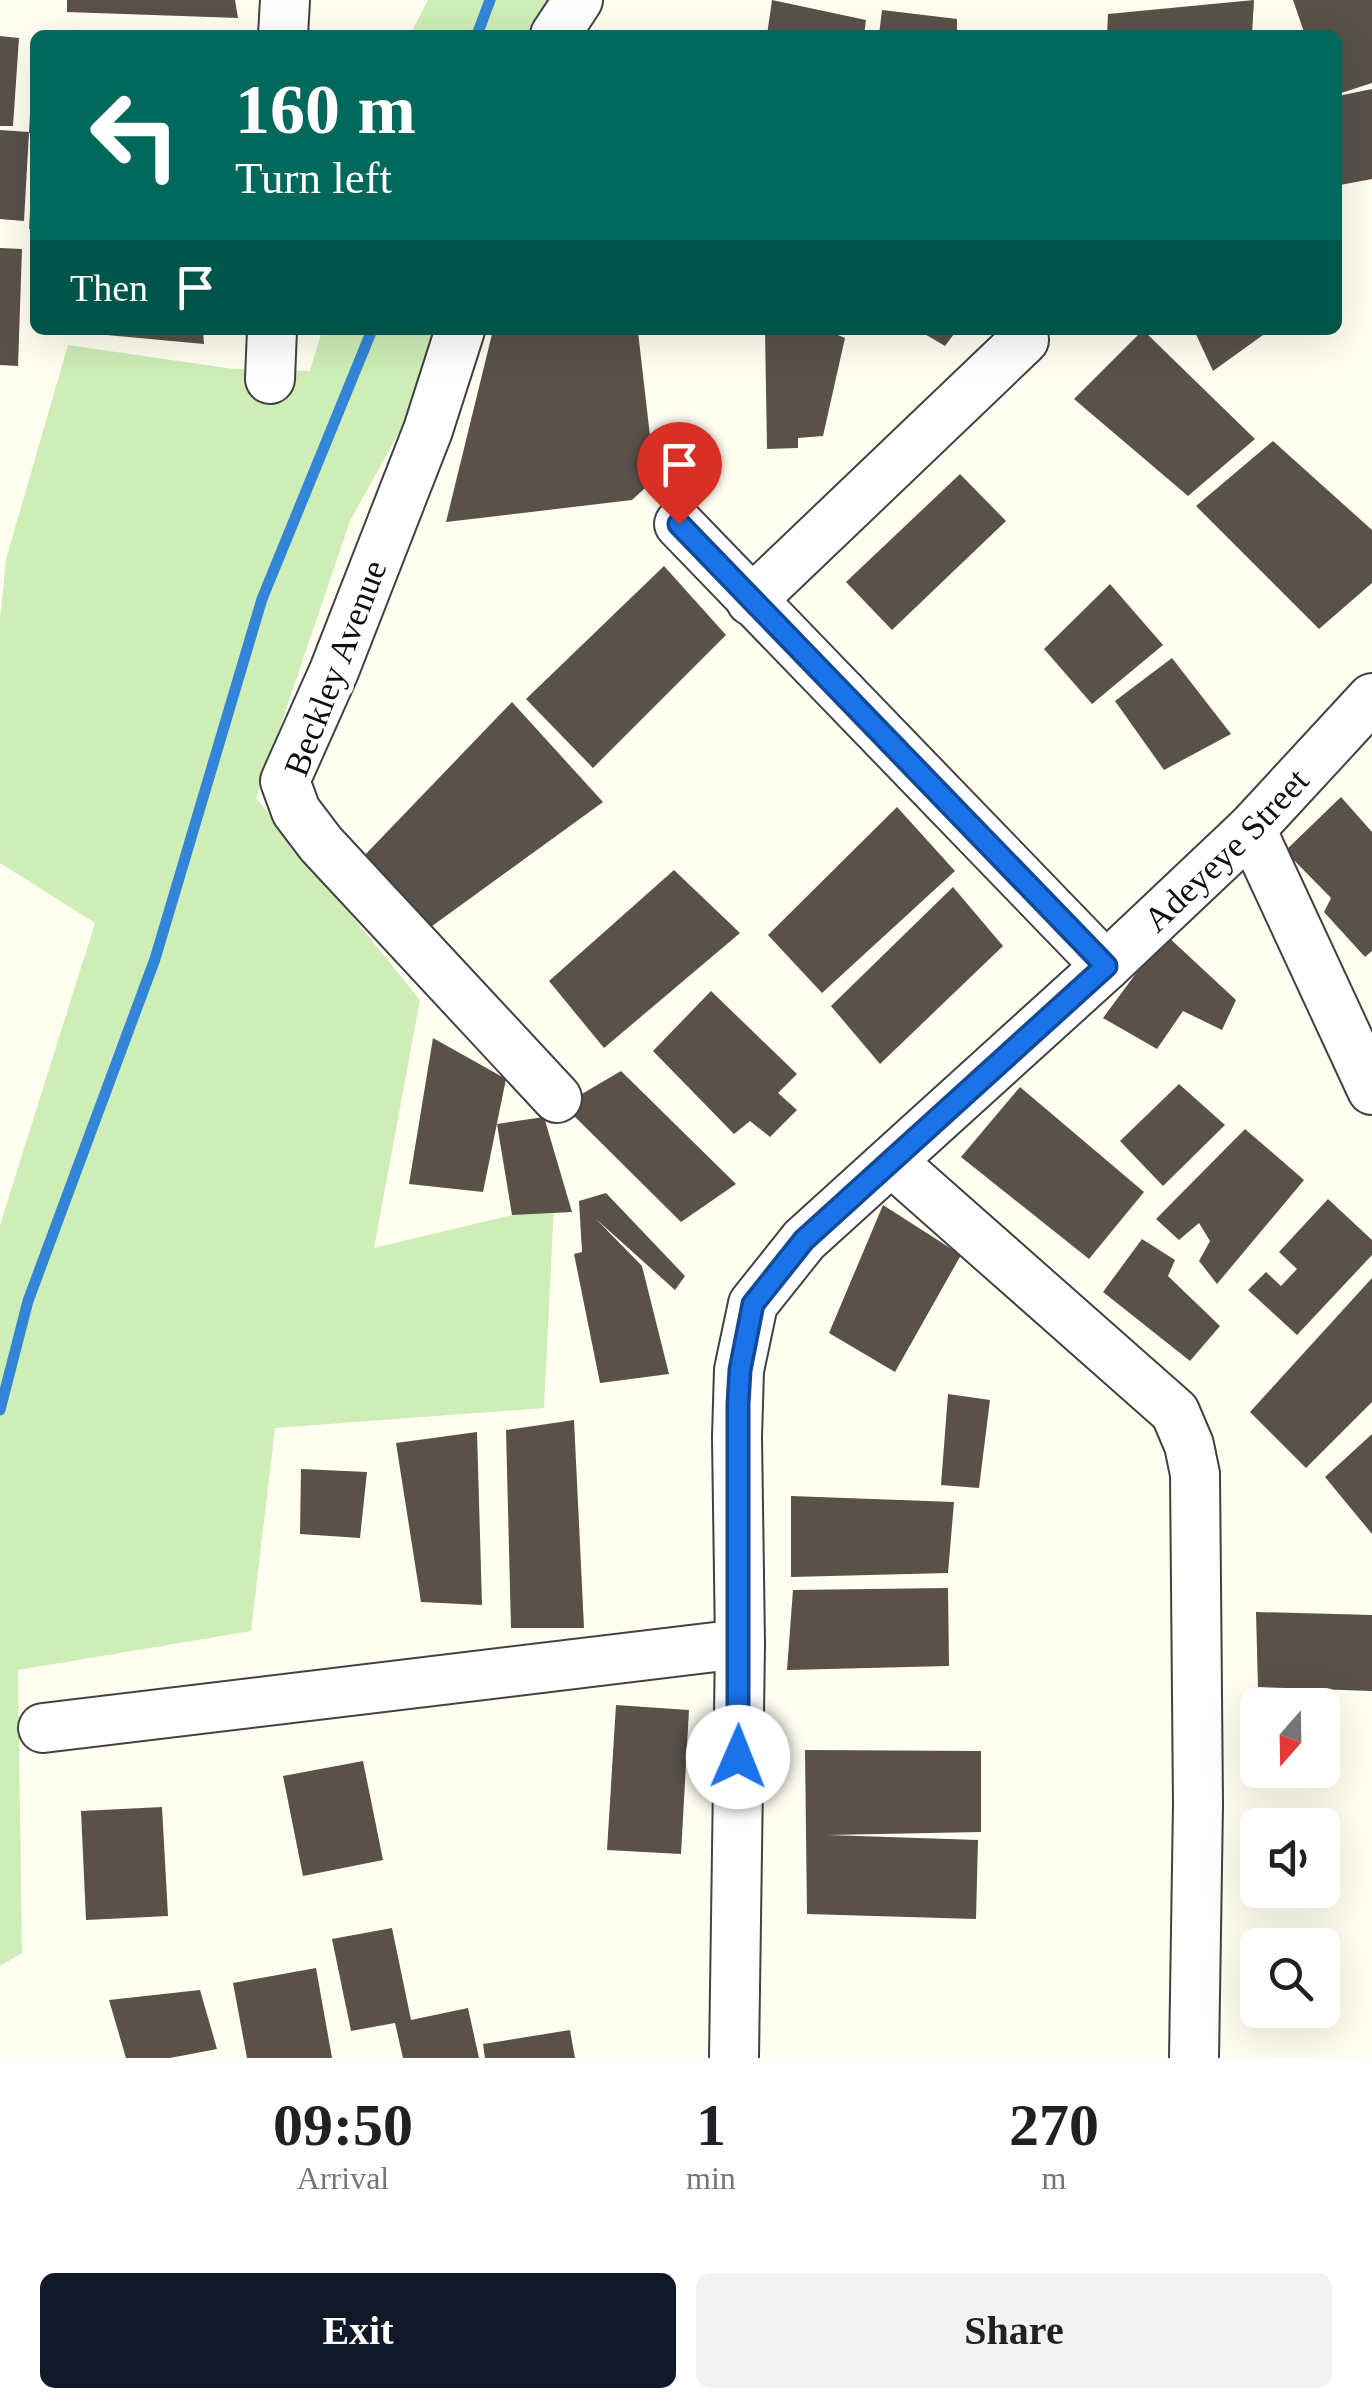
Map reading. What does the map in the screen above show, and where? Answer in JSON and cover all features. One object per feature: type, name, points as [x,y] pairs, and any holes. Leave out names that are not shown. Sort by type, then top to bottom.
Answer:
[{"type":"street","points":[[284,30],[285,0]]},
{"type":"street","points":[[558,30],[578,0]]},
{"type":"street","points":[[270,379],[272,335]]},
{"type":"street","name":"Beckley Avenue","points":[[458,335],[428,430],[334,670],[284,781],[296,812],[320,844],[557,1098]]},
{"type":"street","points":[[751,601],[1024,340]]},
{"type":"street","points":[[679,524],[1106,966]]},
{"type":"street","name":"Adeyeye Street","points":[[734,2058],[740,1370],[753,1304],[804,1240],[1251,829],[1372,698]]},
{"type":"street","points":[[1251,829],[1372,1090]]},
{"type":"street","points":[[892,1162],[1175,1412],[1189,1446],[1194,1474],[1198,1804],[1194,2058]]},
{"type":"street","points":[[43,1728],[740,1644]]},
{"type":"green space","points":[[428,0],[550,0],[541,30],[413,30]]},
{"type":"green space","points":[[321,335],[443,335],[429,378],[350,521],[256,798],[420,1000],[374,1248],[554,1205],[544,1408],[275,1428],[251,1631],[18,1670],[22,1953],[0,1966],[0,1225],[95,923],[0,863],[0,620],[6,559],[68,345],[233,369],[310,371]]},
{"type":"building","points":[[67,0],[235,0],[238,18],[67,12]]},
{"type":"building","points":[[772,0],[866,20],[865,30],[768,30]]},
{"type":"building","points":[[1254,0],[1252,30],[1107,30],[1108,14]]},
{"type":"building","points":[[1293,0],[1372,0],[1372,83],[1342,93],[1342,30],[1303,30]]},
{"type":"building","points":[[882,10],[957,19],[957,30],[880,30]]},
{"type":"building","points":[[0,36],[19,38],[13,126],[0,126]]},
{"type":"building","points":[[1372,89],[1372,179],[1342,185],[1342,95]]},
{"type":"building","points":[[0,130],[29,132],[24,221],[0,219]]},
{"type":"building","points":[[0,248],[22,249],[18,366],[0,365]]},
{"type":"building","points":[[107,335],[203,335],[204,344]]},
{"type":"building","points":[[492,335],[638,335],[655,479],[632,500],[446,522]]},
{"type":"building","points":[[765,335],[845,338],[823,436],[798,438],[798,448],[767,449]]},
{"type":"building","points":[[926,335],[953,335],[945,346]]},
{"type":"building","points":[[1138,335],[1148,335],[1255,439],[1188,496],[1074,399]]},
{"type":"building","points":[[1196,335],[1263,335],[1213,371]]},
{"type":"building","points":[[1273,441],[1372,530],[1372,583],[1319,629],[1196,506]]},
{"type":"building","points":[[960,474],[1006,521],[892,630],[846,582]]},
{"type":"building","points":[[664,566],[726,635],[593,768],[526,699]]},
{"type":"building","points":[[1110,584],[1163,645],[1092,704],[1044,649]]},
{"type":"building","points":[[1172,658],[1231,734],[1164,770],[1115,701]]},
{"type":"building","points":[[512,702],[603,802],[428,929],[361,859]]},
{"type":"building","points":[[1341,797],[1372,832],[1372,951],[1365,957],[1324,912],[1331,898],[1285,851]]},
{"type":"building","points":[[897,807],[955,871],[822,993],[768,935]]},
{"type":"building","points":[[674,870],[740,933],[604,1048],[549,981]]},
{"type":"building","points":[[953,887],[1003,946],[880,1064],[831,1006]]},
{"type":"building","points":[[1165,934],[1236,1000],[1222,1030],[1183,1011],[1157,1049],[1103,1018]]},
{"type":"building","points":[[711,991],[797,1074],[778,1093],[797,1110],[770,1137],[750,1121],[734,1134],[653,1051]]},
{"type":"building","points":[[433,1038],[506,1079],[483,1192],[409,1184]]},
{"type":"building","points":[[621,1071],[736,1184],[681,1222],[563,1105]]},
{"type":"building","points":[[1179,1084],[1225,1125],[1163,1186],[1120,1141]]},
{"type":"building","points":[[1020,1087],[1144,1192],[1089,1259],[961,1157]]},
{"type":"building","points":[[544,1117],[572,1212],[512,1215],[497,1124]]},
{"type":"building","points":[[1245,1129],[1304,1180],[1217,1284],[1199,1261],[1210,1241],[1199,1223],[1179,1240],[1156,1219]]},
{"type":"building","points":[[606,1193],[685,1276],[675,1290],[596,1219],[642,1266],[669,1374],[600,1383],[574,1254],[582,1252],[579,1201]]},
{"type":"building","points":[[1328,1199],[1372,1240],[1372,1255],[1297,1335],[1248,1290],[1266,1272],[1281,1286],[1297,1269],[1279,1252]]},
{"type":"building","points":[[883,1205],[961,1255],[895,1372],[829,1333]]},
{"type":"building","points":[[1142,1239],[1175,1260],[1168,1276],[1220,1326],[1190,1361],[1103,1292]]},
{"type":"building","points":[[1372,1278],[1372,1402],[1306,1468],[1250,1412]]},
{"type":"building","points":[[948,1394],[990,1400],[979,1488],[941,1485]]},
{"type":"building","points":[[574,1420],[584,1628],[511,1628],[506,1430]]},
{"type":"building","points":[[477,1432],[482,1605],[421,1602],[396,1443]]},
{"type":"building","points":[[1372,1434],[1372,1534],[1325,1477]]},
{"type":"building","points":[[301,1469],[367,1472],[360,1538],[300,1534]]},
{"type":"building","points":[[791,1496],[954,1502],[948,1573],[791,1577]]},
{"type":"building","points":[[948,1588],[949,1666],[787,1670],[793,1590]]},
{"type":"building","points":[[1256,1612],[1372,1615],[1372,1691],[1258,1687]]},
{"type":"building","points":[[616,1705],[689,1710],[681,1854],[607,1850]]},
{"type":"building","points":[[805,1750],[981,1751],[981,1832],[828,1835],[978,1840],[976,1919],[807,1914]]},
{"type":"building","points":[[363,1761],[383,1860],[303,1876],[283,1776]]},
{"type":"building","points":[[162,1807],[168,1916],[86,1920],[81,1811]]},
{"type":"building","points":[[392,1928],[411,2020],[468,2008],[479,2058],[403,2058],[395,2023],[351,2031],[332,1939]]},
{"type":"building","points":[[316,1968],[332,2058],[247,2058],[233,1983]]},
{"type":"building","points":[[200,1990],[217,2049],[170,2058],[126,2058],[109,2000]]},
{"type":"building","points":[[570,2030],[575,2058],[485,2058],[483,2044]]},
{"type":"waterway","points":[[479,30],[490,0]]},
{"type":"waterway","points":[[0,1410],[28,1301],[155,959],[262,599],[370,335]]},
{"type":"route","points":[[679,524],[1106,966],[804,1240],[753,1304],[740,1370],[738,1404],[738,1757]]}]
